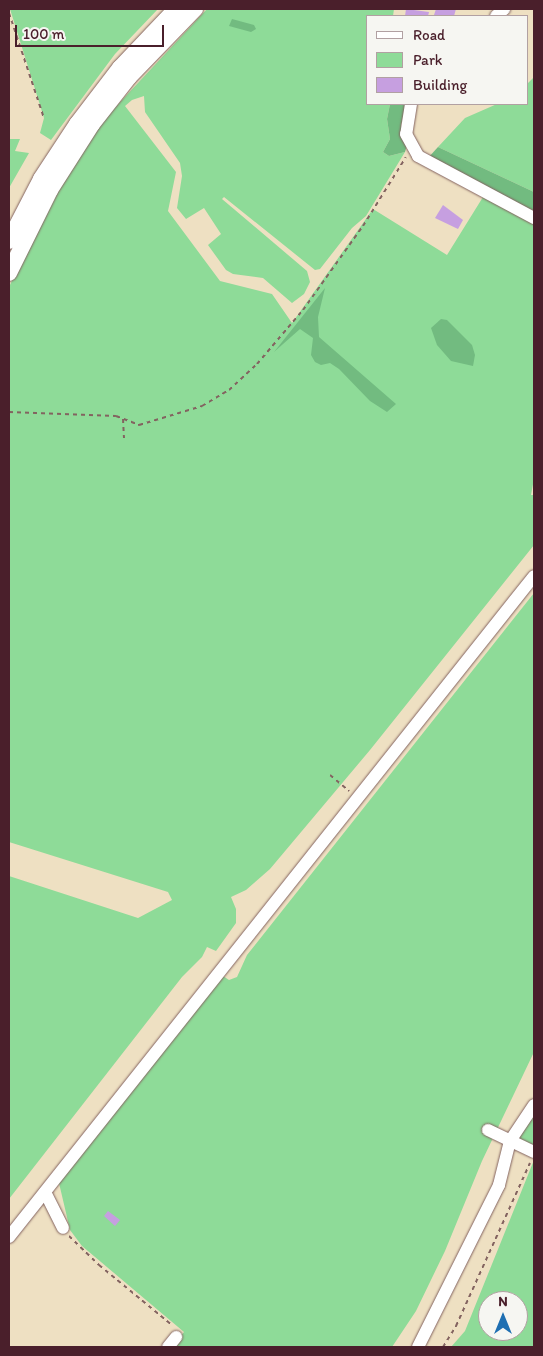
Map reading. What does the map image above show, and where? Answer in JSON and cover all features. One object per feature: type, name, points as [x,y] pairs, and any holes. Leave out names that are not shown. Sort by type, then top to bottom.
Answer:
[{"type":"main road","points":[[9,241],[41,179],[77,124],[120,68],[176,9]]},
{"type":"main road","points":[[9,273],[50,190],[92,124],[129,76],[195,9]]},
{"type":"street","points":[[411,105],[406,134],[413,150],[445,172],[534,218]]},
{"type":"street","points":[[9,1237],[534,576]]},
{"type":"street","points":[[418,1347],[499,1185],[510,1141],[534,1104]]},
{"type":"street","points":[[488,1130],[510,1141],[532,1157]]},
{"type":"street","points":[[45,1192],[63,1228]]},
{"type":"path","points":[[9,13],[44,118]]},
{"type":"path","points":[[9,412],[123,419],[140,425],[153,423],[202,406],[229,390],[250,371],[303,310],[413,150]]},
{"type":"path","points":[[123,419],[124,438]]},
{"type":"path","points":[[330,775],[358,799]]},
{"type":"path","points":[[443,1347],[456,1326],[532,1157]]},
{"type":"path","points":[[63,1228],[99,1265],[174,1327],[172,1342]]},
{"type":"green space","points":[[10,9],[158,9],[115,54],[51,140],[40,133],[44,118]]},
{"type":"green space","points":[[207,9],[394,9],[393,15],[366,15],[366,105],[390,105],[387,119],[390,139],[383,152],[389,156],[405,152],[366,216],[352,228],[320,269],[315,270],[224,197],[222,199],[307,271],[310,282],[304,294],[292,303],[263,278],[233,274],[226,270],[208,245],[221,234],[204,208],[186,219],[177,208],[182,176],[180,163],[145,112],[144,96],[132,100],[125,106],[176,172],[168,211],[220,281],[272,294],[292,323],[373,209],[447,255],[483,197],[534,223],[534,479],[531,495],[534,495],[534,545],[370,750],[270,869],[246,890],[231,897],[236,909],[236,923],[216,951],[207,947],[202,957],[182,977],[9,1199],[9,876],[138,918],[172,900],[168,892],[9,842],[9,287],[53,196],[96,128]]},
{"type":"green space","points":[[232,19],[254,25],[256,29],[251,32],[229,26]]},
{"type":"green space","points":[[534,77],[534,192],[438,147],[465,118],[495,105],[528,105],[528,83]]},
{"type":"green space","points":[[390,105],[407,105],[401,125],[407,145],[405,152],[389,156],[383,152],[390,139],[387,119]]},
{"type":"green space","points":[[9,139],[20,139],[15,151],[29,153],[9,188]]},
{"type":"green space","points":[[438,147],[534,192],[534,214],[428,158]]},
{"type":"green space","points":[[325,288],[318,317],[319,337],[396,404],[387,412],[370,401],[339,369],[330,363],[321,365],[315,362],[311,355],[313,338],[300,329],[274,352]]},
{"type":"green space","points":[[441,319],[447,320],[472,345],[475,355],[473,366],[451,361],[437,345],[431,328]]},
{"type":"green space","points":[[534,593],[534,1052],[482,1161],[445,1251],[416,1311],[392,1347],[172,1347],[184,1332],[82,1246],[70,1230],[59,1183],[223,976],[229,980],[237,977],[247,955]]},
{"type":"green space","points":[[534,1110],[534,1148],[513,1138]]},
{"type":"green space","points":[[534,1160],[534,1347],[451,1347],[465,1331],[478,1299],[478,1341],[528,1341],[528,1291],[481,1291]]},
{"type":"building","points":[[406,9],[429,12],[428,15],[405,15]]},
{"type":"building","points":[[436,9],[456,9],[454,15],[434,15]]},
{"type":"building","points":[[443,205],[463,220],[458,229],[435,218]]},
{"type":"building","points":[[108,1211],[120,1220],[115,1226],[104,1216]]}]
